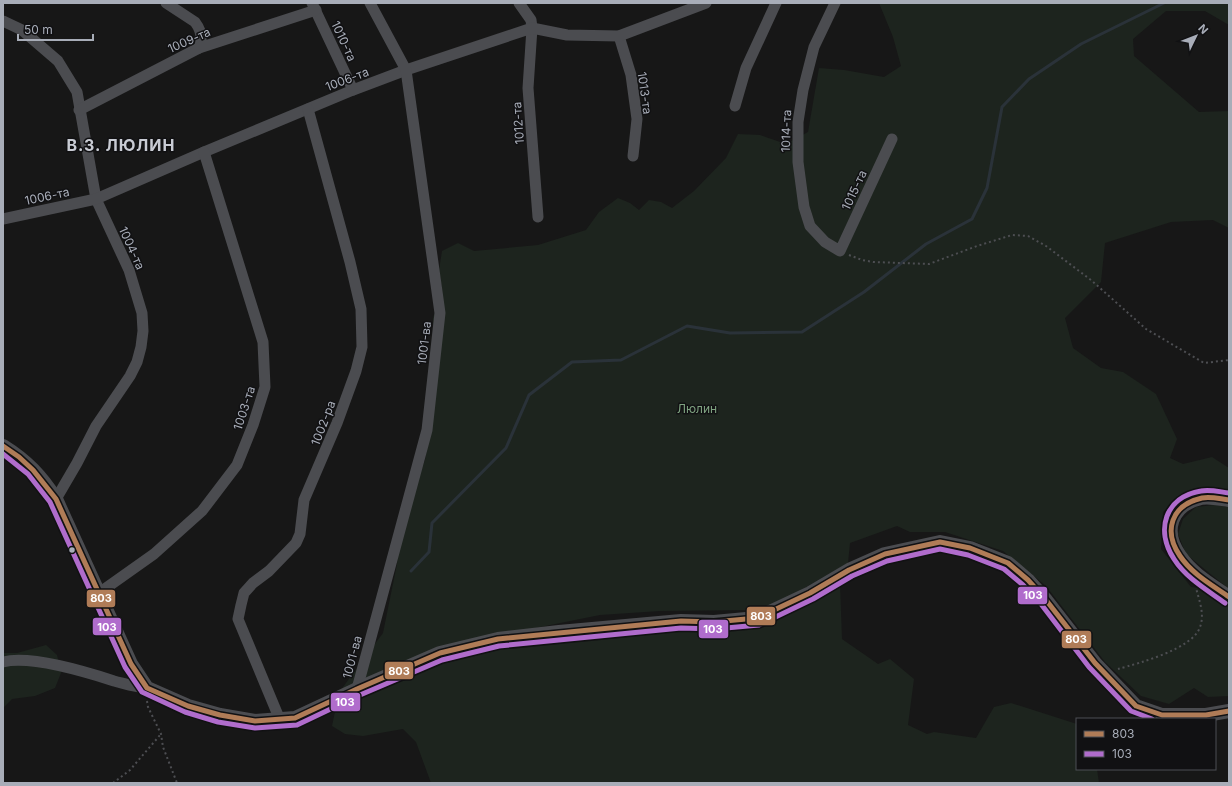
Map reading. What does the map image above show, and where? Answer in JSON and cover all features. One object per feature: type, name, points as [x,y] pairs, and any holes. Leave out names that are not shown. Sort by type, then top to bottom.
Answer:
[{"type":"street","points":[[166,3],[196,22],[199,27],[201,40],[199,48]]},
{"type":"street","name":"1001-ва","points":[[357,689],[427,430],[440,313],[406,70],[370,3]]},
{"type":"street","points":[[519,3],[530,20],[532,28]]},
{"type":"street","name":"1006-та","points":[[3,219],[96,199],[353,90],[406,70],[532,28],[567,35],[619,36],[706,3]]},
{"type":"street","points":[[735,106],[746,68],[776,3]]},
{"type":"street","name":"1014-та","points":[[836,3],[814,47],[802,90],[798,130],[801,186],[804,207],[810,226],[825,242],[840,251]]},
{"type":"street","name":"1009-та","points":[[79,110],[199,48],[314,7]]},
{"type":"street","name":"1010-та","points":[[314,7],[353,90]]},
{"type":"street","name":"1004-та","points":[[3,21],[22,30],[58,61],[77,92],[96,199],[129,270],[137,292],[142,313],[143,331],[137,362],[130,376],[96,426],[56,499]]},
{"type":"street","name":"1012-та","points":[[532,28],[528,88],[538,217]]},
{"type":"street","name":"1013-та","points":[[619,36],[631,75],[637,119],[633,156]]},
{"type":"street","name":"1002-ра","points":[[280,720],[238,618],[240,605],[244,593],[253,583],[269,571],[296,543],[300,534],[304,500],[337,423],[356,371],[362,347],[361,309],[350,262],[308,109]]},
{"type":"street","name":"1015-та","points":[[840,251],[892,139]]},
{"type":"street","name":"1003-та","points":[[99,593],[154,554],[202,511],[237,465],[253,425],[265,387],[263,342],[204,152]]},
{"type":"street","points":[[3,446],[28,464],[48,485],[56,499],[131,664],[147,688]]},
{"type":"street","points":[[1229,500],[1202,498],[1184,505],[1174,516],[1170,529],[1172,543],[1180,557],[1195,573],[1229,597]]},
{"type":"street","points":[[3,662],[26,660],[46,663],[133,687],[147,688],[188,706],[220,715],[256,720],[280,720],[295,718],[440,653],[498,639],[673,622],[714,622],[757,618],[810,593],[849,570],[885,554],[940,542],[970,548],[1008,563],[1028,580],[1046,600],[1095,663],[1136,706],[1162,715],[1206,715],[1229,711]]},
{"type":"path","points":[[840,251],[862,260],[929,264],[1012,235],[1028,236],[1046,246],[1091,280],[1146,329],[1204,363],[1229,360]]},
{"type":"path","points":[[1106,674],[1111,671],[1162,655],[1189,641],[1197,634],[1201,626],[1202,615],[1201,605],[1195,585],[1195,573]]},
{"type":"path","points":[[147,688],[148,707],[161,734],[163,747],[177,783]]},
{"type":"path","points":[[113,783],[130,770],[161,734]]},
{"type":"green space","name":"Люлин","points":[[879,3],[1229,3],[1229,25],[1205,11],[1166,11],[1133,39],[1134,56],[1199,112],[1229,111],[1229,228],[1213,220],[1171,222],[1105,243],[1101,282],[1065,318],[1073,348],[1101,368],[1123,372],[1156,394],[1177,439],[1170,458],[1183,464],[1212,457],[1229,468],[1229,493],[1185,492],[1163,512],[1161,549],[1191,587],[1209,589],[1229,604],[1229,696],[1208,697],[1194,688],[1169,704],[1141,696],[1105,662],[1046,586],[1003,551],[945,532],[910,532],[897,526],[850,543],[848,563],[780,602],[754,610],[660,611],[600,615],[450,645],[340,691],[383,633],[397,564],[400,526],[425,460],[435,403],[433,318],[442,289],[439,270],[442,251],[458,243],[474,251],[538,245],[586,230],[599,212],[618,198],[630,203],[639,210],[649,200],[661,202],[672,208],[694,191],[726,158],[738,134],[760,135],[786,144],[808,132],[819,68],[844,70],[884,77],[901,66],[893,37]]},
{"type":"green space","points":[[1214,505],[1229,507],[1229,589],[1186,554],[1178,534],[1183,519],[1196,507]]},
{"type":"green space","points":[[840,584],[842,639],[878,664],[890,659],[914,679],[908,725],[927,734],[934,732],[976,738],[994,707],[1011,703],[1076,724],[1076,770],[1097,770],[1099,783],[431,783],[416,742],[403,729],[363,736],[345,734],[332,726],[337,702],[444,658],[550,641],[651,631],[711,631],[762,624]]},
{"type":"green space","points":[[46,645],[57,655],[61,673],[55,688],[35,696],[12,699],[3,708],[3,653],[17,653]]},
{"type":"waterway","points":[[411,571],[429,552],[432,523],[506,448],[529,395],[572,362],[621,360],[687,326],[730,333],[802,332],[864,292],[926,244],[972,219],[987,188],[1002,107],[1029,79],[1081,44],[1164,3]]},
{"type":"transit line","name":"803","points":[[3,446],[19,457],[33,470],[56,499],[131,664],[147,688],[188,706],[220,715],[255,721],[295,718],[440,653],[498,639],[681,621],[714,622],[757,618],[810,593],[849,570],[885,554],[940,542],[970,548],[1008,563],[1028,580],[1046,600],[1095,663],[1136,706],[1162,715],[1206,715],[1229,711]]},
{"type":"transit line","name":"103","points":[[3,454],[28,474],[50,502],[125,667],[142,692],[185,712],[218,722],[255,728],[297,725],[360,695],[442,660],[499,646],[681,628],[715,629],[759,625],[813,599],[852,576],[887,561],[940,549],[968,555],[1004,569],[1023,585],[1041,604],[1089,667],[1131,711],[1149,718]]},
{"type":"transit line","name":"103","points":[[1225,603],[1197,583],[1179,566],[1168,548],[1165,537],[1165,526],[1167,516],[1172,508],[1179,500],[1189,494],[1208,490],[1229,493]]},
{"type":"transit line","name":"803","points":[[1229,500],[1209,497],[1191,501],[1183,506],[1177,513],[1173,520],[1171,529],[1175,547],[1190,568],[1229,597]]},
{"type":"district","name":"В.З. ЛЮЛИН","points":[[121,145]]}]
